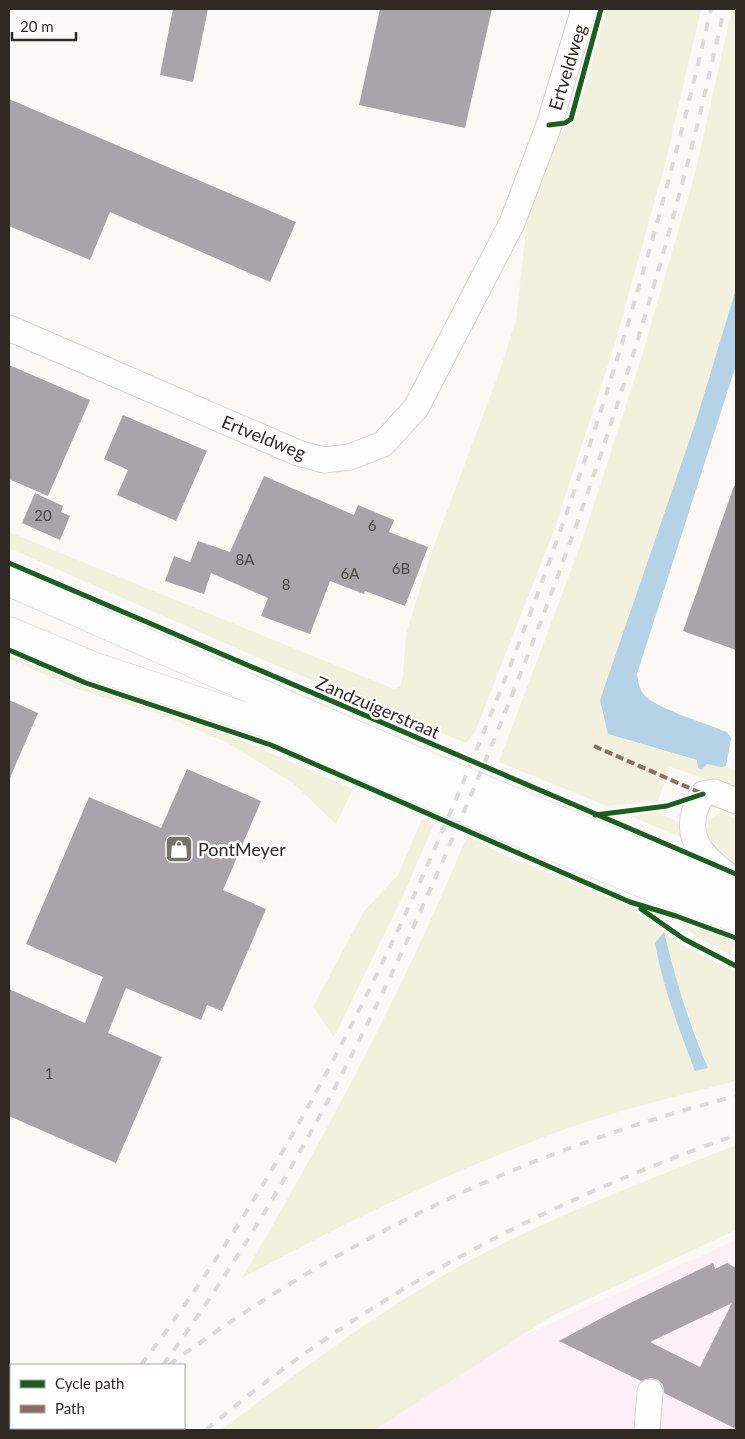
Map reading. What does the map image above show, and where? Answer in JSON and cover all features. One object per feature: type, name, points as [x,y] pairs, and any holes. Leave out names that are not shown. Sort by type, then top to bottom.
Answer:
[{"type":"main road","name":"Zandzuigerstraat","points":[[9,582],[322,719],[655,860],[736,890]]},
{"type":"main road","points":[[9,631],[93,666],[267,724],[484,818],[649,886],[736,918]]},
{"type":"street","name":"Ertveldweg","points":[[9,328],[298,453],[324,460],[350,457],[384,444],[416,408],[512,223],[549,126],[584,9]]},
{"type":"street","points":[[736,801],[714,792],[703,794],[692,814],[695,837],[704,855],[715,867],[736,881]]},
{"type":"street","points":[[646,1430],[650,1392]]},
{"type":"shaded area","points":[[736,1240],[736,1430],[359,1430],[482,1354]]},
{"type":"green space","points":[[607,9],[701,9],[665,164],[613,350],[553,533],[475,732],[466,743],[268,662],[9,548],[9,532],[394,689],[400,686],[403,676],[406,634],[431,554],[498,376],[516,320],[528,213],[557,136],[576,119]]},
{"type":"green space","points":[[732,9],[736,9],[736,289],[695,424],[608,734],[707,764],[736,769],[736,789],[670,767],[658,801],[607,806],[499,762],[581,544],[641,359],[695,173]]},
{"type":"green space","points":[[9,655],[78,684],[227,734],[353,789],[336,824],[293,783],[226,742],[162,715],[80,690],[9,659]]},
{"type":"green space","points":[[656,812],[679,822],[686,839],[630,816]]},
{"type":"green space","points":[[720,813],[736,818],[736,869],[720,858],[704,829],[708,828],[708,820]]},
{"type":"green space","points":[[422,819],[434,824],[402,898],[334,1037],[313,1007],[364,911],[398,875]]},
{"type":"green space","points":[[467,836],[501,854],[621,902],[687,948],[736,973],[736,1081],[615,1113],[567,1128],[505,1152],[391,1202],[242,1278],[304,1170],[362,1061],[443,893]],"holes":[[[664,933],[673,971],[708,1068],[695,1070],[672,1008],[662,976],[655,943]]]},
{"type":"green space","points":[[677,917],[736,936],[731,955],[693,933]]},
{"type":"green space","points":[[736,1145],[736,1230],[552,1316],[374,1430],[221,1430],[349,1336],[429,1284],[466,1263],[541,1225]]},
{"type":"water","points":[[736,289],[736,365],[637,674],[641,691],[651,701],[727,732],[731,738],[726,766],[721,767],[707,764],[701,770],[698,768],[697,760],[608,734],[600,700],[695,424]]},
{"type":"water","points":[[664,932],[683,1001],[708,1068],[695,1071],[672,1008],[662,976],[655,943]]},
{"type":"building","points":[[173,9],[208,9],[193,82],[160,75]]},
{"type":"building","points":[[380,9],[492,9],[465,128],[359,105]]},
{"type":"building","points":[[9,99],[296,222],[270,282],[110,212],[90,260],[9,226]]},
{"type":"building","points":[[9,365],[90,400],[48,496],[9,479]]},
{"type":"building","points":[[123,415],[207,451],[176,521],[117,495],[128,470],[104,459]]},
{"type":"building","points":[[264,476],[354,515],[358,505],[394,520],[389,532],[428,547],[405,606],[365,591],[364,594],[330,581],[310,634],[261,616],[268,598],[211,573],[204,594],[165,581],[174,556],[190,562],[198,541],[230,552]]},
{"type":"building","points":[[734,486],[736,486],[736,650],[683,631]]},
{"type":"building","points":[[35,493],[63,506],[61,512],[70,516],[60,540],[22,523]]},
{"type":"building","points":[[9,700],[38,713],[9,780]]},
{"type":"building","points":[[187,769],[261,801],[223,890],[266,909],[222,1011],[207,1005],[201,1020],[126,988],[108,1033],[162,1057],[116,1163],[9,1116],[9,989],[85,1023],[103,977],[26,944],[89,797],[161,828]]},
{"type":"building","points":[[713,1263],[715,1269],[727,1263],[736,1268],[736,1429],[664,1393],[663,1385],[658,1380],[651,1378],[641,1381],[559,1341],[624,1306]],"holes":[[[732,1303],[700,1367],[650,1342]]]},
{"type":"railway","points":[[142,1364],[193,1293],[287,1144],[330,1067],[370,988],[444,828],[514,656],[548,565],[610,382],[664,197],[711,9]]},
{"type":"railway","points":[[164,1364],[258,1223],[340,1078],[413,928],[481,771],[555,585],[620,396],[677,204],[702,107],[724,9]]},
{"type":"railway","points":[[170,1364],[234,1319],[301,1277],[369,1238],[439,1203],[511,1171],[585,1143],[660,1118],[736,1096]]},
{"type":"railway","points":[[206,1430],[266,1382],[328,1338],[392,1296],[458,1258],[525,1223],[594,1191],[664,1161],[736,1135]]},
{"type":"marked path","points":[[594,746],[703,794]]},
{"type":"cycle path","points":[[549,125],[565,123],[571,119],[601,9]]},
{"type":"cycle path","points":[[9,563],[736,874]]},
{"type":"cycle path","points":[[9,650],[86,683],[271,745],[630,902],[676,916],[736,938]]},
{"type":"cycle path","points":[[595,815],[667,806],[703,794]]},
{"type":"cycle path","points":[[641,909],[684,939],[736,966]]},
{"type":"place","name":"PontMeyer","points":[[179,849]]}]
